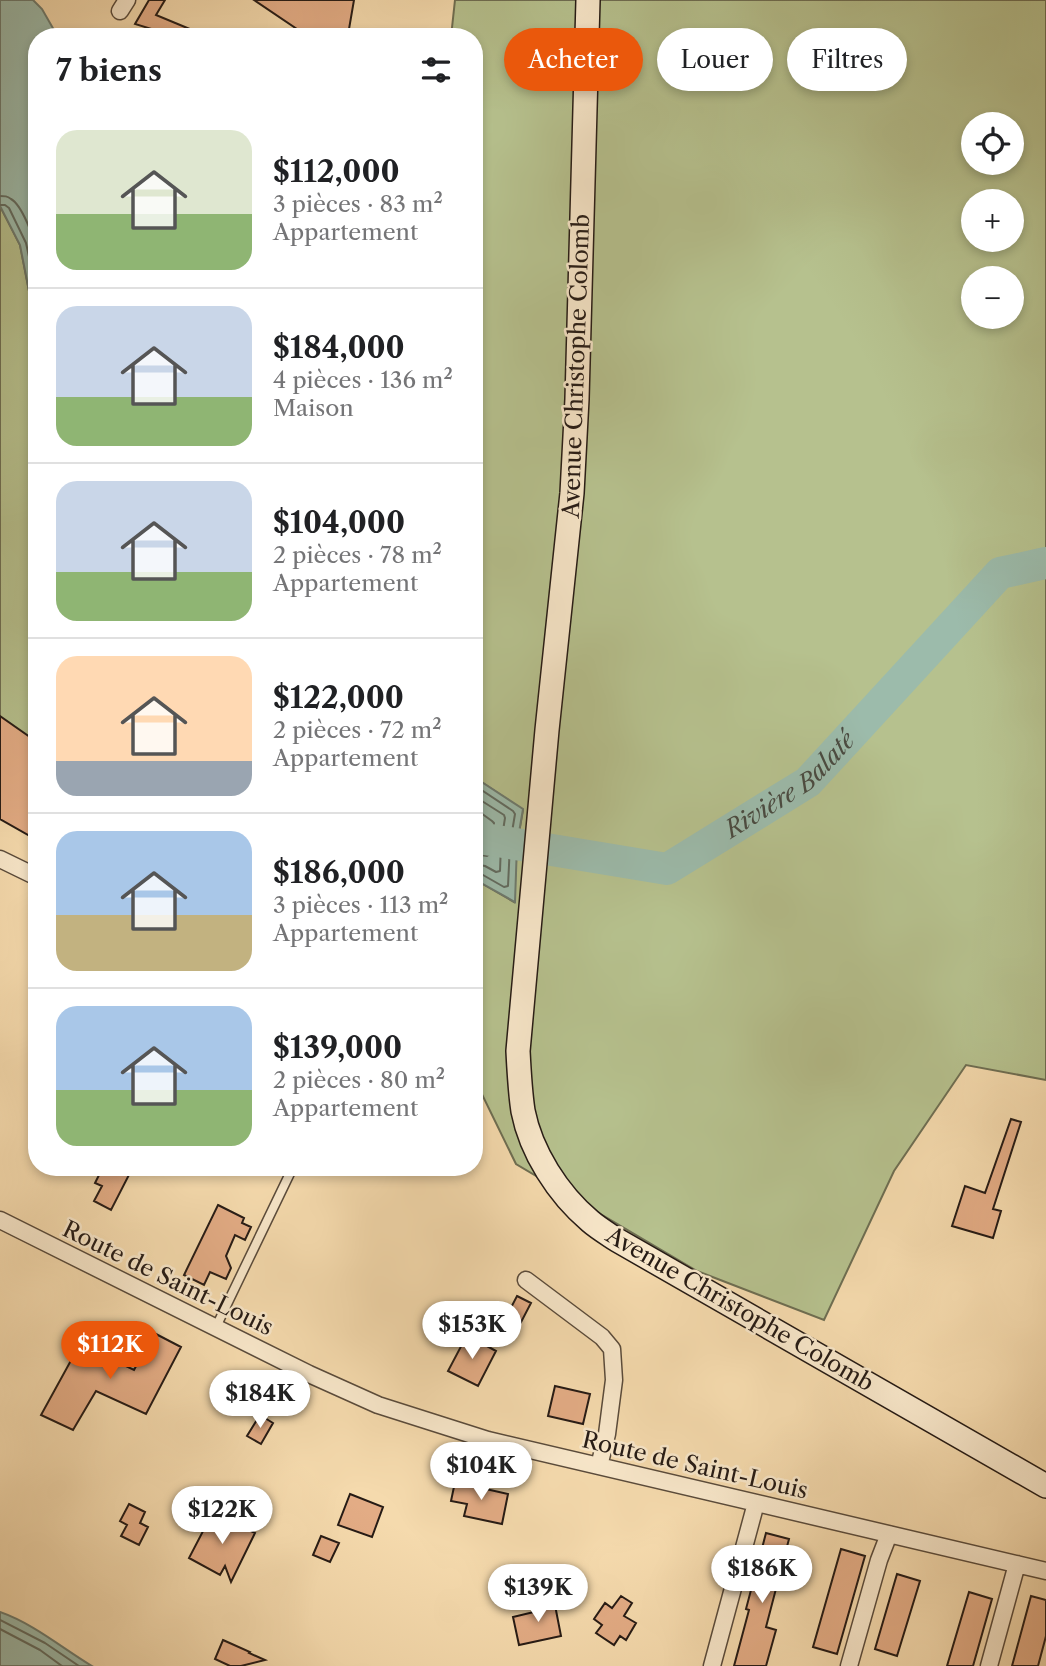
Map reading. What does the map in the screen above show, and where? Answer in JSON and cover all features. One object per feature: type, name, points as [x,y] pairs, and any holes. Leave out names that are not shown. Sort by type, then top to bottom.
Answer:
[{"type":"street","name":"Avenue Christophe Colomb","points":[[588,0],[578,399],[572,493],[519,1051],[519,1082],[532,1141],[567,1198],[589,1220],[617,1240],[1046,1486]]},
{"type":"street","points":[[0,859],[28,873]]},
{"type":"street","name":"Route de Saint-Louis","points":[[0,1220],[309,1374],[378,1405],[488,1440],[1046,1571]]},
{"type":"street","points":[[526,1280],[602,1337],[612,1349],[614,1380],[607,1434],[599,1466]]},
{"type":"street","points":[[712,1666],[756,1503]]},
{"type":"street","points":[[849,1666],[889,1534]]},
{"type":"street","points":[[989,1666],[1017,1564]]},
{"type":"lane","points":[[216,1327],[289,1176]]},
{"type":"green space","points":[[455,0],[1046,0],[1046,1080],[966,1065],[894,1171],[824,1320],[697,1271],[516,1164],[483,1096],[483,884],[514,902],[517,844],[523,810],[483,783],[483,28],[452,28]]},
{"type":"green space","points":[[0,206],[20,245],[28,286],[28,748],[0,767]]},
{"type":"water","points":[[0,0],[33,0],[42,9],[53,28],[28,28],[28,286],[20,245],[0,206]]},
{"type":"water","points":[[483,783],[523,809],[517,844],[515,902],[483,884]]},
{"type":"water","points":[[0,1612],[36,1630],[92,1666],[0,1666]]},
{"type":"building","points":[[149,0],[165,0],[156,15],[187,28],[148,28],[135,24]]},
{"type":"building","points":[[254,0],[354,0],[349,28],[296,28]]},
{"type":"building","points":[[0,716],[28,736],[28,835],[0,819]]},
{"type":"building","points":[[1011,1119],[1021,1122],[993,1209],[1001,1211],[993,1238],[952,1226],[965,1186],[985,1193]]},
{"type":"building","points":[[98,1176],[128,1176],[111,1210],[94,1201],[102,1186],[95,1183]]},
{"type":"building","points":[[218,1205],[244,1218],[242,1223],[251,1227],[245,1240],[235,1235],[226,1256],[231,1268],[226,1279],[210,1272],[204,1285],[184,1275]]},
{"type":"building","points":[[517,1296],[531,1303],[518,1328],[504,1321]]},
{"type":"building","points":[[154,1333],[181,1347],[146,1414],[96,1391],[73,1430],[41,1415],[80,1344],[134,1370]]},
{"type":"building","points":[[467,1335],[496,1351],[478,1386],[448,1371]]},
{"type":"building","points":[[555,1386],[590,1394],[583,1424],[548,1416]]},
{"type":"building","points":[[260,1415],[273,1423],[261,1444],[247,1436]]},
{"type":"building","points":[[455,1482],[508,1494],[502,1524],[464,1516],[467,1504],[451,1501]]},
{"type":"building","points":[[350,1494],[383,1507],[372,1537],[338,1525]]},
{"type":"building","points":[[129,1504],[145,1512],[140,1523],[148,1527],[139,1545],[121,1536],[127,1525],[120,1521]]},
{"type":"building","points":[[213,1512],[255,1533],[231,1582],[225,1566],[220,1575],[189,1558]]},
{"type":"building","points":[[766,1533],[789,1539],[766,1627],[776,1630],[766,1666],[734,1666],[749,1610],[746,1609]]},
{"type":"building","points":[[321,1536],[339,1543],[330,1562],[313,1555]]},
{"type":"building","points":[[841,1549],[865,1556],[837,1654],[813,1647]]},
{"type":"building","points":[[897,1574],[920,1581],[897,1656],[875,1649]]},
{"type":"building","points":[[969,1592],[992,1599],[973,1666],[947,1666]]},
{"type":"building","points":[[621,1596],[632,1603],[624,1616],[636,1623],[626,1640],[620,1636],[614,1645],[596,1633],[602,1625],[594,1619],[605,1603],[612,1608]]},
{"type":"building","points":[[1031,1596],[1046,1600],[1046,1636],[1038,1666],[1012,1666]]},
{"type":"building","points":[[554,1600],[561,1636],[519,1645],[513,1617],[538,1611],[536,1604]]},
{"type":"building","points":[[223,1640],[265,1660],[230,1666],[215,1659]]},
{"type":"waterway","name":"Rivière Balaté","points":[[483,839],[667,869],[808,782],[1000,573],[1046,563]]}]
